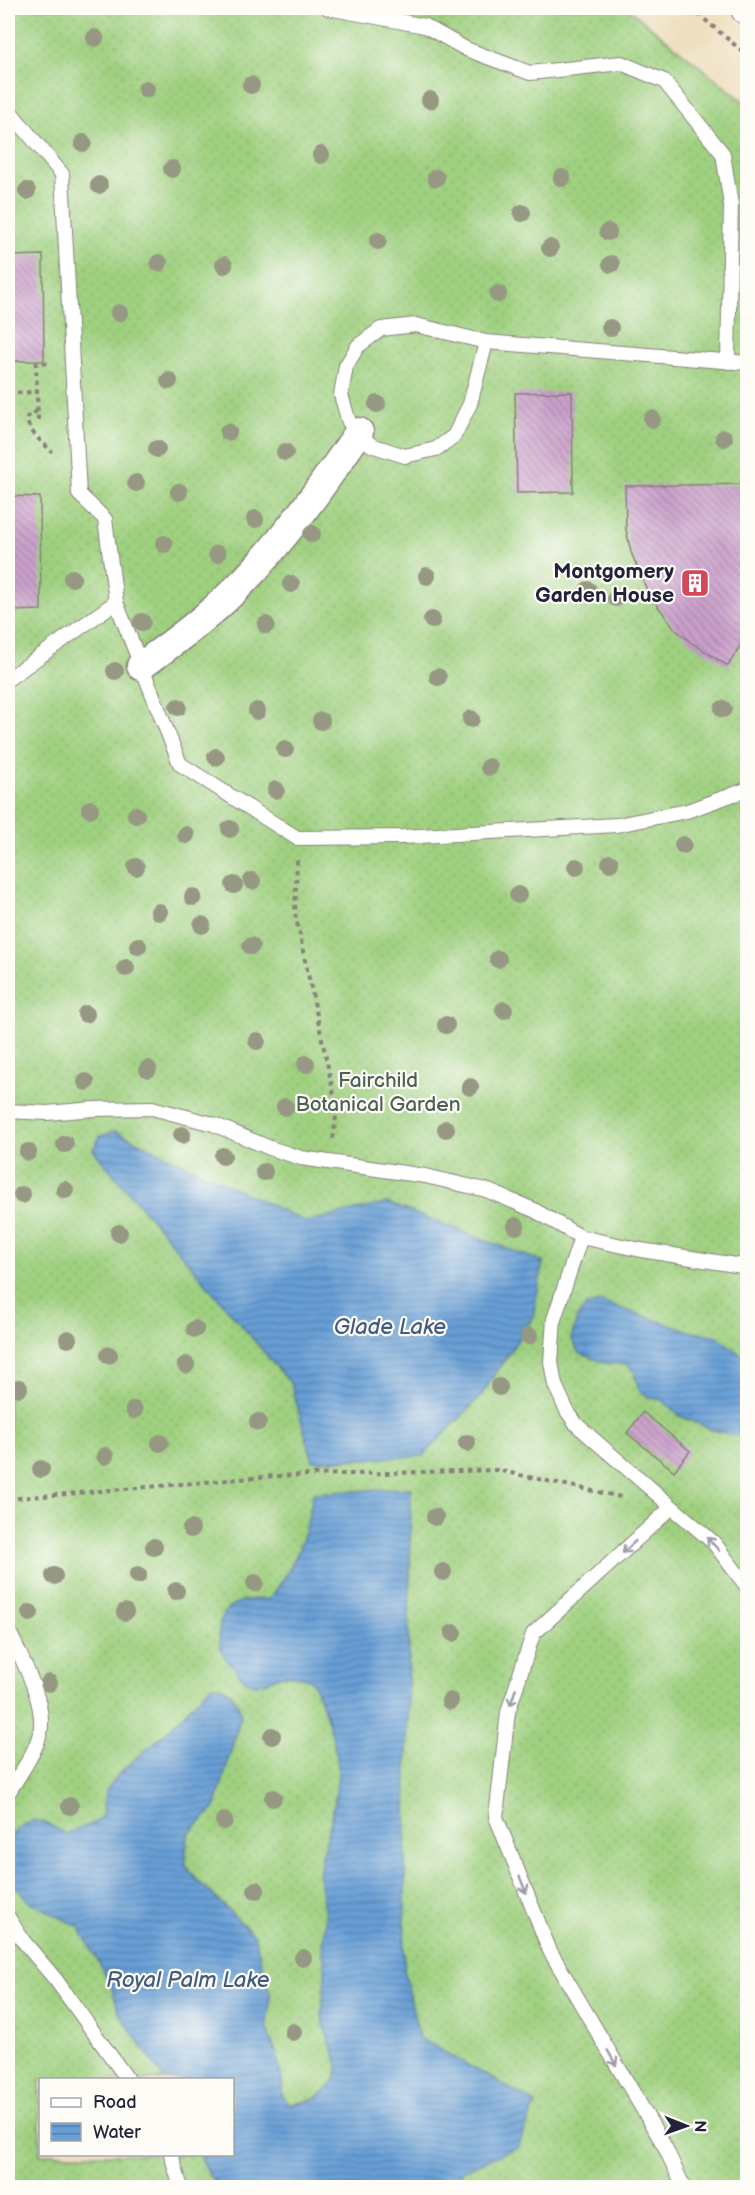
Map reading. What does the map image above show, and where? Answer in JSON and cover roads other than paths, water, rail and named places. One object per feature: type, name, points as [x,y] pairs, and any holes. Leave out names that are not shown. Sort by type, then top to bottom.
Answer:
[{"type":"street","points":[[141,666],[196,626],[238,588],[290,526],[359,432]]},
{"type":"lane","points":[[328,8],[425,26],[466,49],[530,73],[621,63],[664,81],[723,154],[731,205],[728,362]]},
{"type":"lane","points":[[8,108],[62,174],[79,494],[105,519],[116,602],[180,764],[297,838],[402,837],[617,825],[687,811],[747,789]]},
{"type":"lane","points":[[486,342],[470,404],[454,436],[436,449],[405,456],[371,446],[349,423],[341,395],[346,366],[358,346],[381,329],[416,325],[486,342],[747,363]]},
{"type":"lane","points":[[8,679],[116,602]]},
{"type":"lane","points":[[8,1112],[47,1113],[152,1108],[213,1124],[270,1148],[301,1158],[426,1176],[486,1190],[534,1210],[581,1237],[641,1250],[747,1267]]},
{"type":"lane","points":[[581,1237],[551,1333],[551,1362],[555,1385],[567,1411],[578,1425],[714,1543],[747,1588]]},
{"type":"lane","points":[[672,1507],[533,1634],[508,1712],[496,1817],[550,1951],[665,2147],[684,2187]]},
{"type":"lane","points":[[8,1629],[29,1676],[42,1720],[37,1743],[8,1794]]},
{"type":"lane","points":[[8,1917],[24,1942],[56,1980],[127,2078]]},
{"type":"lane","points":[[172,2156],[181,2187]]},
{"type":"water","name":"Glade Lake","points":[[115,1131],[306,1222],[387,1203],[543,1262],[533,1317],[480,1397],[423,1456],[313,1461],[291,1384],[93,1150],[100,1136]]},
{"type":"water","points":[[601,1302],[692,1332],[715,1335],[747,1359],[747,1434],[737,1436],[713,1430],[680,1416],[661,1399],[650,1398],[639,1390],[634,1372],[627,1364],[605,1363],[579,1353],[571,1339],[577,1318],[587,1305]]},
{"type":"water","name":"Royal Palm Lake","points":[[411,1488],[404,1969],[419,2038],[536,2103],[518,2147],[462,2171],[456,2187],[222,2187],[210,2177],[200,2156],[234,2156],[234,2078],[163,2078],[120,2014],[110,1983],[79,1927],[28,1901],[8,1878],[8,1843],[15,1831],[33,1820],[48,1824],[65,1834],[95,1823],[103,1815],[105,1794],[114,1780],[212,1685],[222,1686],[231,1693],[238,1704],[241,1715],[215,1808],[189,1833],[186,1865],[195,1878],[254,1935],[271,1997],[267,2021],[269,2036],[276,2051],[282,2081],[282,2095],[289,2104],[304,2102],[319,2096],[331,2086],[338,2066],[322,2018],[325,1920],[320,1876],[322,1855],[333,1812],[337,1784],[338,1767],[332,1734],[311,1680],[287,1675],[260,1684],[247,1681],[228,1662],[220,1646],[219,1638],[221,1622],[227,1609],[246,1600],[269,1599],[287,1574],[299,1549],[313,1493]]},
{"type":"place","name":"Montgomery Garden House","points":[[695,583]]},
{"type":"park label","name":"Fairchild Botanical Garden","points":[[378,1092]]}]
